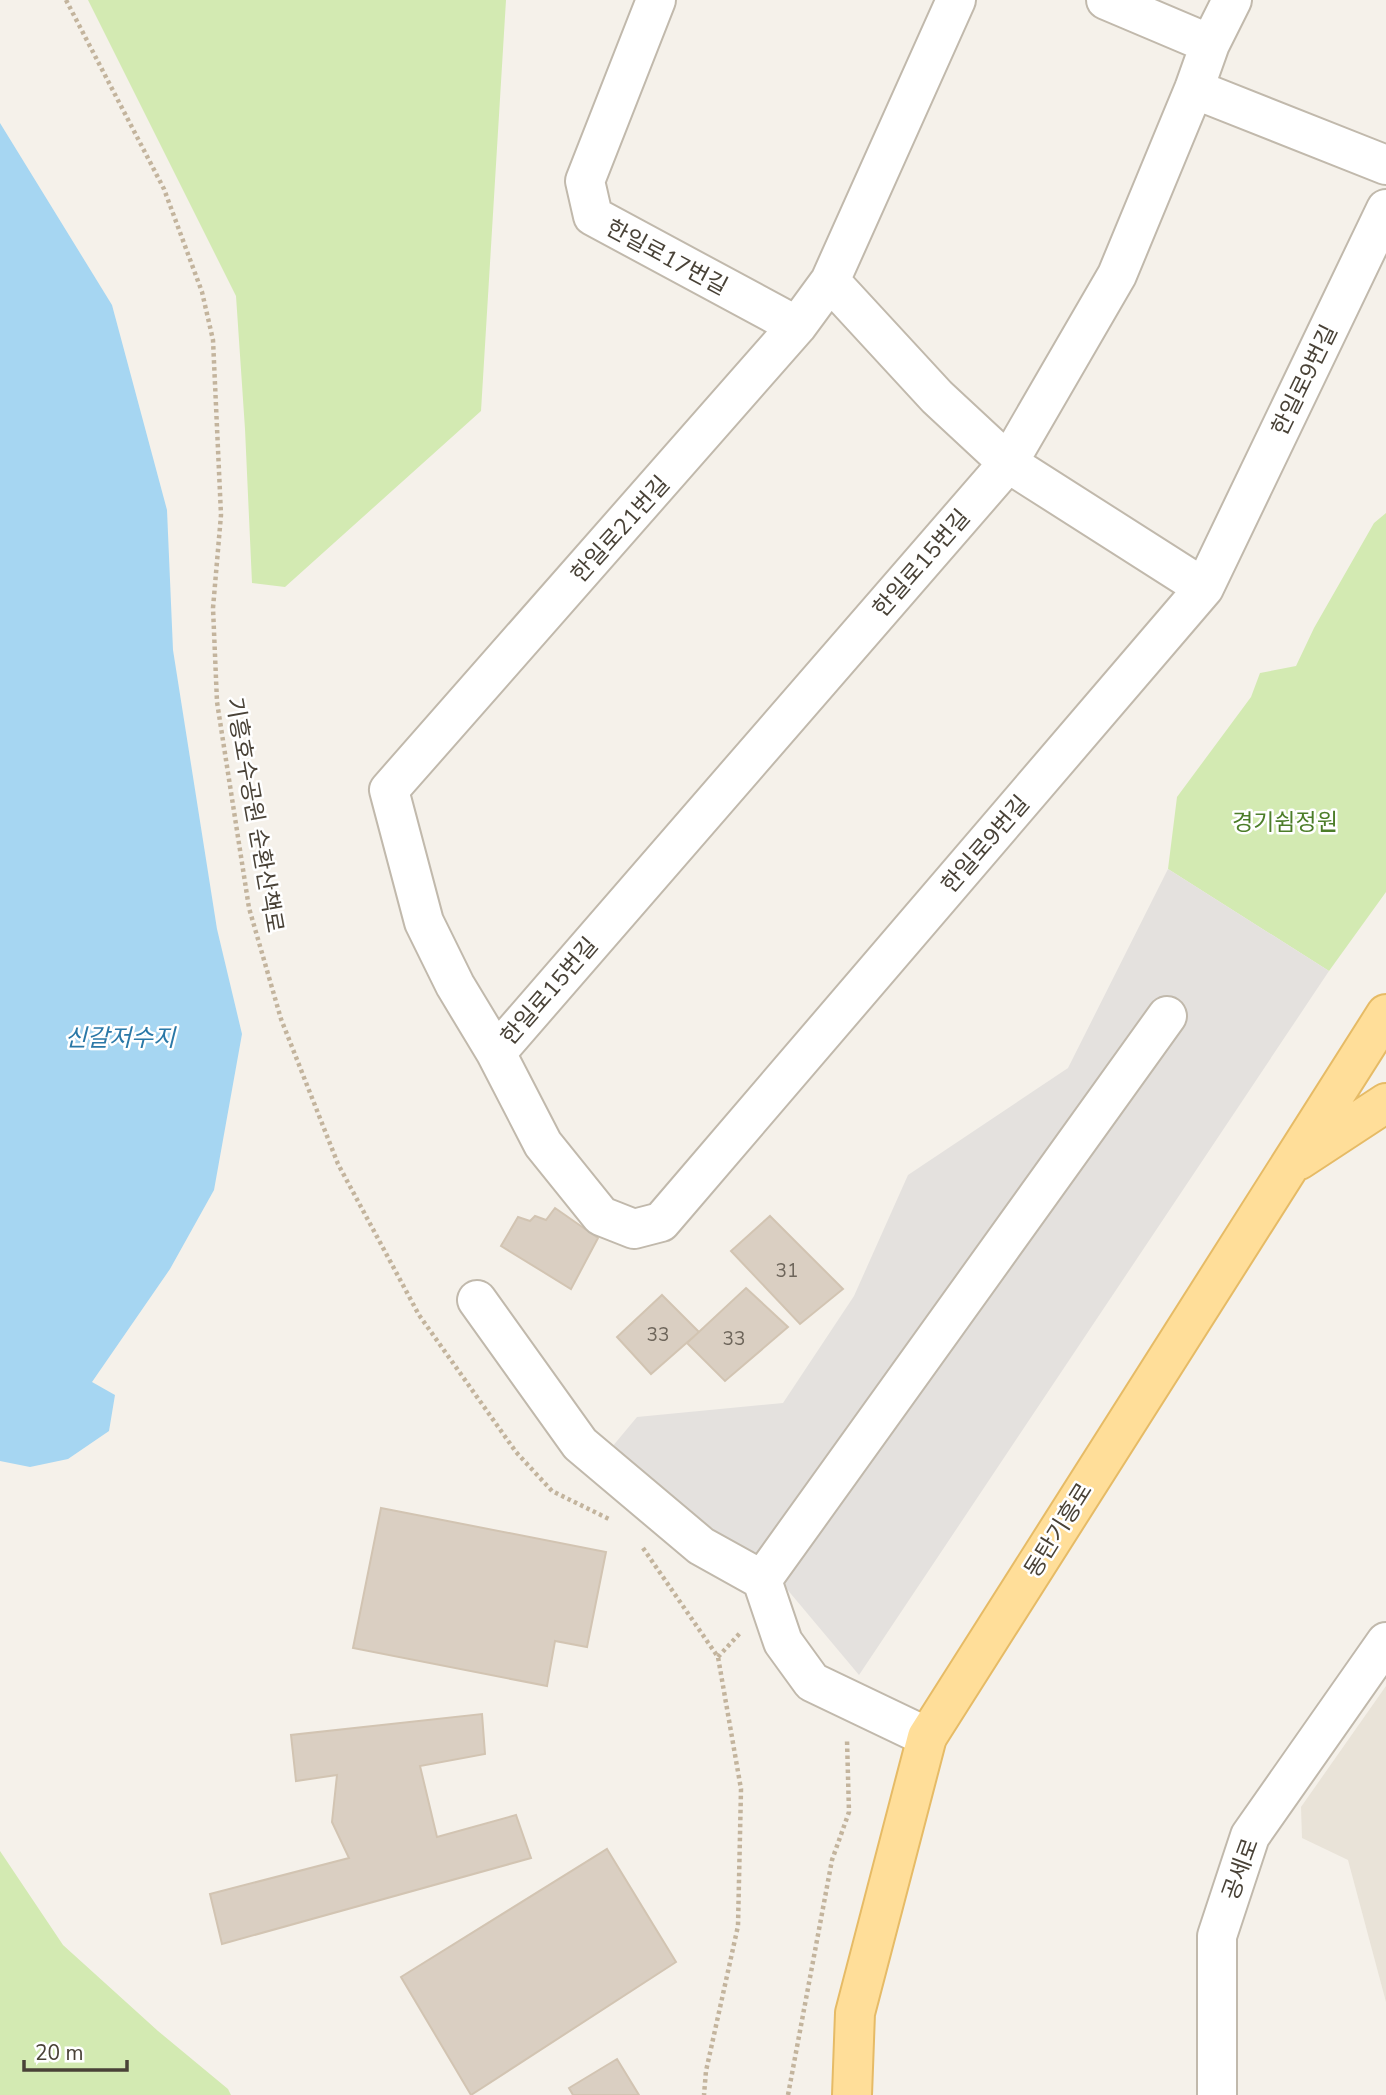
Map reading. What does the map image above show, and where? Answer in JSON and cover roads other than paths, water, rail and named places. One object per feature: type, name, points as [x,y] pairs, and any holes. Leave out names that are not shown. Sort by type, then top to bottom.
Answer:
[{"type":"main road","name":"동탄기흥로","points":[[852,2095],[855,2012],[927,1737],[1386,1014]]},
{"type":"main road","points":[[1289,1167],[1386,1102]]},
{"type":"street","name":"한일로17번길","points":[[656,0],[585,181],[593,216],[797,327]]},
{"type":"street","name":"한일로21번길","points":[[496,1052],[455,985],[424,922],[389,790],[797,327],[830,281],[956,0]]},
{"type":"street","points":[[1106,0],[1210,44]]},
{"type":"street","name":"한일로15번길","points":[[496,1052],[1008,463],[1117,275],[1210,44],[1232,0]]},
{"type":"street","points":[[1194,89],[1386,165]]},
{"type":"street","name":"한일로9번길","points":[[496,1052],[544,1144],[601,1216],[634,1229],[661,1222],[1204,588],[1386,209]]},
{"type":"street","points":[[830,281],[937,397],[1008,463],[1204,588]]},
{"type":"street","points":[[762,1580],[1167,1016]]},
{"type":"street","points":[[477,1300],[580,1444],[701,1546],[762,1580],[783,1643],[812,1682],[927,1737]]},
{"type":"street","name":"공세로","points":[[1217,2095],[1217,1936],[1250,1836],[1386,1642]]},
{"type":"water","name":"신갈저수지","points":[[0,123],[112,305],[167,510],[173,650],[217,929],[242,1034],[214,1190],[170,1269],[92,1382],[115,1395],[109,1431],[68,1459],[30,1467],[0,1461]]},
{"type":"park label","name":"경기쉼정원","points":[[1285,822]]}]
